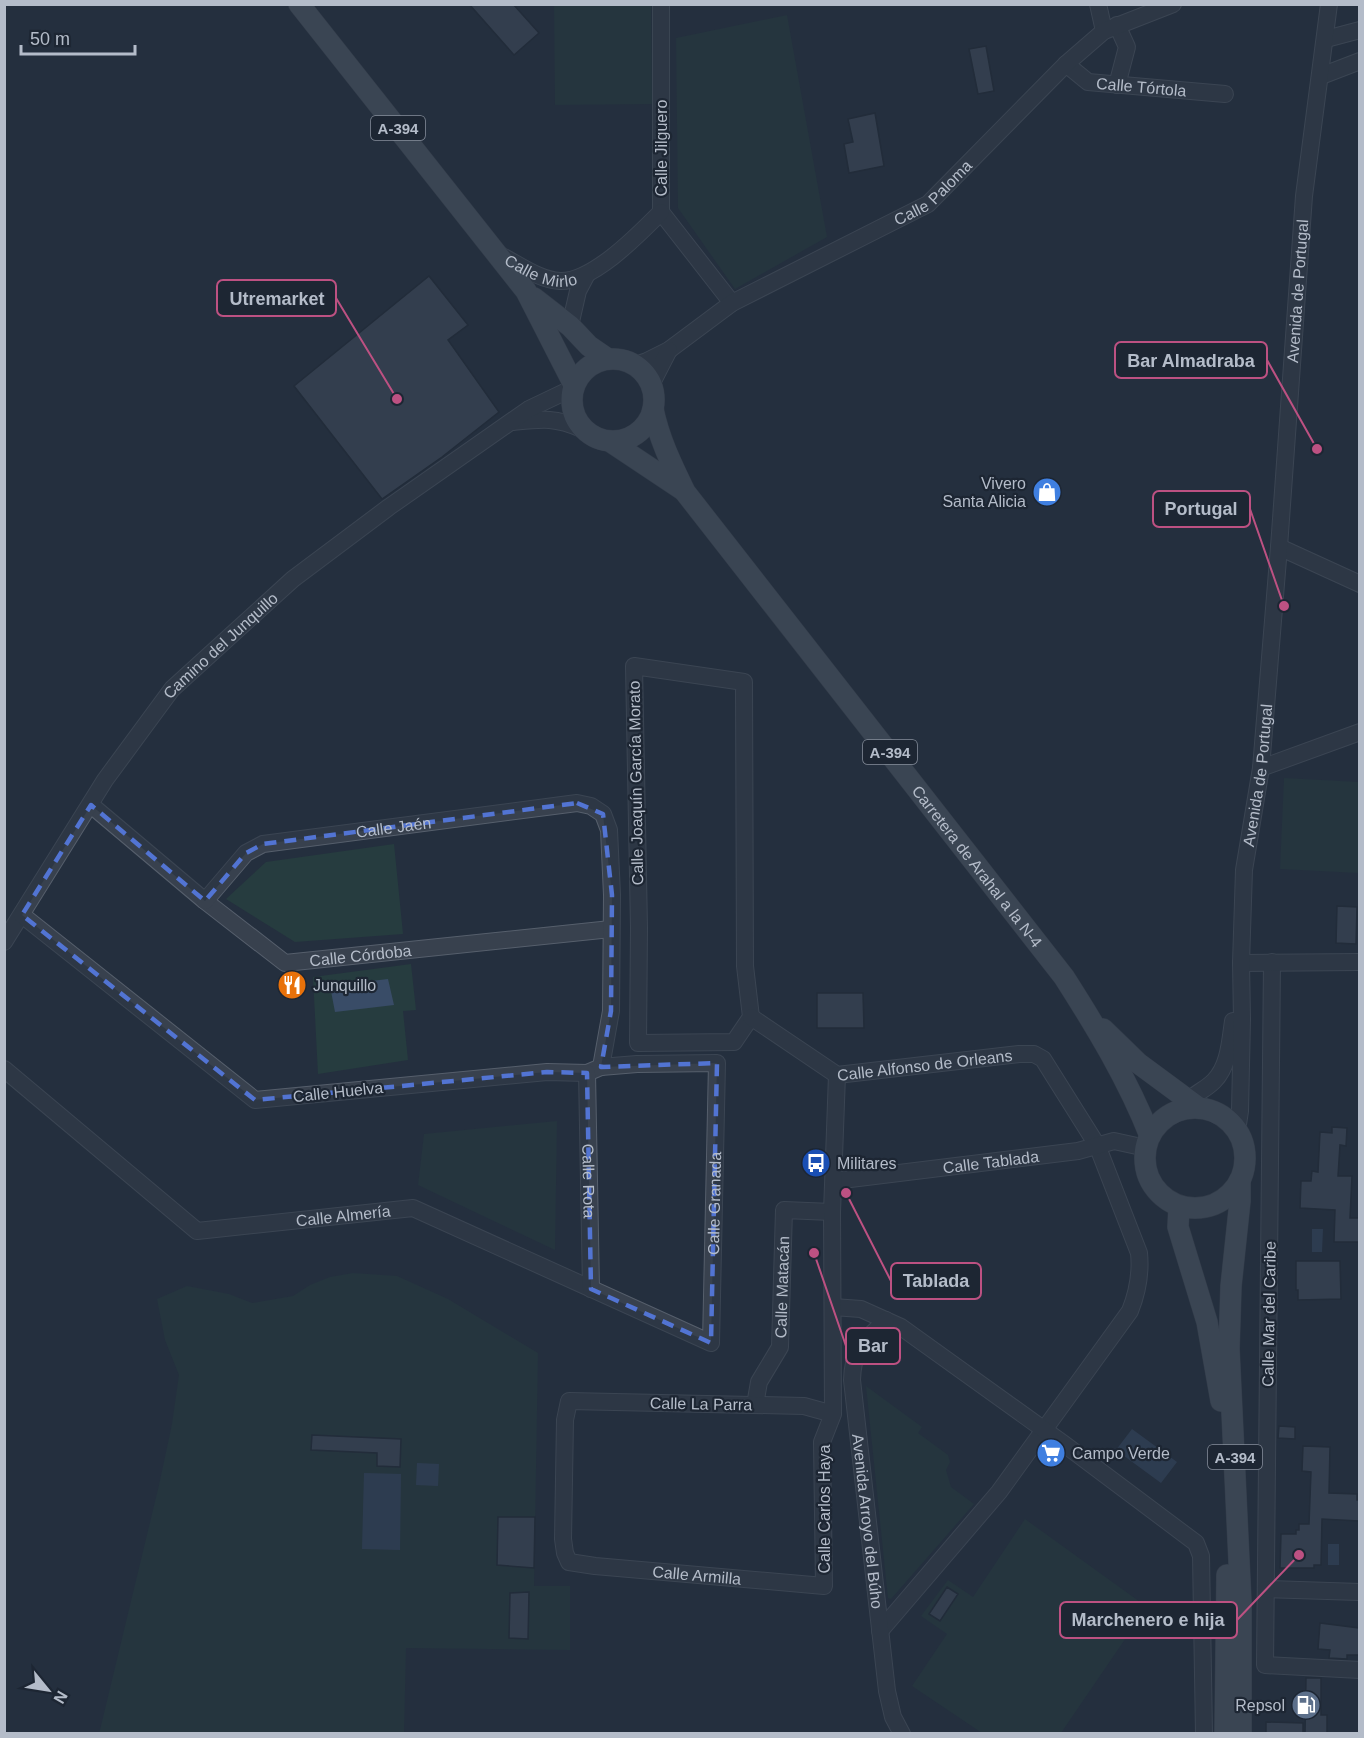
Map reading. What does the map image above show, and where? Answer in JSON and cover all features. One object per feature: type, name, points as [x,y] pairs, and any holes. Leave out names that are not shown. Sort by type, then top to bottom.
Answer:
[{"type":"main road","name":"A-394","points":[[299,4],[526,291],[573,387],[571,402],[574,417],[582,429],[593,437],[611,442]]},
{"type":"main road","name":"A-394","points":[[526,291],[570,326],[589,346],[608,359],[622,360],[635,365]]},
{"type":"main road","points":[[573,387],[587,367],[608,359]]},
{"type":"main road","points":[[635,365],[645,374],[651,385]]},
{"type":"main road","name":"A-394","points":[[651,385],[654,397],[653,409]]},
{"type":"main road","points":[[611,442],[622,441],[633,436],[649,420],[653,409]]},
{"type":"main road","name":"Carretera de Arahal a la N-4","points":[[653,409],[666,454],[686,492],[1064,977],[1090,1016],[1135,1100],[1148,1142]]},
{"type":"main road","name":"Carretera de Arahal a la N-4","points":[[611,442],[686,492]]},
{"type":"main road","name":"Carretera de Arahal a la N-4","points":[[1090,1016],[1138,1063],[1190,1106]]},
{"type":"main road","name":"A-394","points":[[1190,1106],[1219,1114],[1229,1121],[1243,1142],[1245,1155],[1240,1180],[1229,1349],[1241,1603],[1241,1734]]},
{"type":"main road","points":[[1148,1142],[1165,1118],[1190,1106]]},
{"type":"main road","name":"A-394","points":[[1148,1142],[1146,1166],[1152,1183],[1164,1197],[1179,1206],[1178,1227],[1207,1322],[1225,1422],[1229,1508],[1225,1734]]},
{"type":"main road","points":[[1179,1206],[1193,1208],[1221,1201],[1232,1192],[1240,1180]]},
{"type":"main road","points":[[1225,1668],[1233,1688],[1233,1734]]},
{"type":"street","name":"Calle Jilguero","points":[[662,4],[662,212],[732,303]]},
{"type":"street","points":[[1098,4],[1111,28],[1127,47],[1117,85]]},
{"type":"street","name":"Calle Paloma","points":[[635,365],[669,350],[732,303],[928,204],[1066,64],[1111,28],[1173,4]]},
{"type":"street","name":"Avenida de Portugal","points":[[1237,1131],[1240,1111],[1244,870],[1261,768],[1280,548],[1304,196],[1329,4]]},
{"type":"street","points":[[1326,39],[1359,30]]},
{"type":"street","points":[[1321,76],[1359,61]]},
{"type":"street","name":"Calle Tórtola","points":[[1066,64],[1088,82],[1225,94]]},
{"type":"street","name":"Calle Mirlo","points":[[496,252],[543,277],[561,281],[587,274],[631,242],[662,212]]},
{"type":"street","name":"Calle Mirlo","points":[[570,326],[578,291],[587,274]]},
{"type":"street","name":"Calle Paloma","points":[[651,385],[669,350]]},
{"type":"street","name":"Camino del Junquillo","points":[[4,942],[105,780],[172,689],[285,587],[389,507],[529,409],[573,387]]},
{"type":"street","name":"Camino del Junquillo","points":[[512,422],[541,419],[564,421],[582,429]]},
{"type":"street","points":[[1280,548],[1359,584]]},
{"type":"street","name":"Calle Joaquín García Morato","points":[[634,666],[744,681],[745,966],[751,1017],[734,1042],[638,1043],[639,928],[634,666]]},
{"type":"street","points":[[1261,768],[1359,732]]},
{"type":"street","name":"Calle Jaén","points":[[205,901],[246,853],[263,844],[577,803],[591,806],[603,814]]},
{"type":"street","name":"Calle Córdoba","points":[[91,805],[205,901],[285,963],[612,929]]},
{"type":"street","name":"Calle Rota","points":[[591,1289],[594,1070],[611,1011],[612,929],[609,830],[603,814]]},
{"type":"street","name":"Calle Huelva","points":[[22,915],[255,1100],[547,1072],[594,1070],[637,1064],[717,1063]]},
{"type":"street","points":[[1241,968],[1272,962],[1359,962]]},
{"type":"street","name":"Calle Mar del Caribe","points":[[1272,962],[1265,1665],[1359,1670]]},
{"type":"street","name":"Avenida de Portugal","points":[[1190,1106],[1221,1072],[1228,1052],[1241,968]]},
{"type":"street","name":"Calle Alfonso de Orleans","points":[[751,1017],[837,1075],[1034,1054],[1043,1059],[1097,1145]]},
{"type":"street","name":"Calle Granada","points":[[711,1343],[717,1063]]},
{"type":"street","name":"Calle Almería","points":[[4,1069],[197,1230],[413,1208],[711,1343]]},
{"type":"street","name":"Calle Carlos Haya","points":[[824,1586],[822,1442],[833,1414],[832,1212],[837,1075]]},
{"type":"street","name":"Calle Tablada","points":[[834,1181],[1078,1151],[1114,1141],[1148,1142]]},
{"type":"street","points":[[880,1631],[999,1492],[1130,1311],[1138,1287],[1139,1252],[1097,1145]]},
{"type":"street","name":"Calle Matacán","points":[[755,1405],[759,1382],[780,1347],[784,1210],[832,1212]]},
{"type":"street","points":[[833,1307],[861,1309],[901,1327],[1045,1430],[1196,1543],[1201,1557],[1204,1734]]},
{"type":"street","name":"Avenida Arroyo del Búho","points":[[886,1320],[858,1348],[852,1364],[852,1380],[887,1690],[894,1729]]},
{"type":"street","name":"Calle La Parra","points":[[569,1562],[563,1539],[565,1420],[569,1401],[804,1406],[833,1414]]},
{"type":"street","name":"Calle Armilla","points":[[569,1562],[606,1568],[824,1586]]},
{"type":"street","points":[[1241,1603],[1266,1596],[1359,1592]]},
{"type":"highlighted area","points":[[577,803],[603,814],[612,895],[611,1011],[601,1067],[717,1063],[711,1343],[591,1289],[587,1073],[547,1072],[255,1100],[22,915],[91,805],[205,901],[246,853],[263,844]]},
{"type":"green space","points":[[554,5],[651,5],[652,104],[555,105]]},
{"type":"green space","points":[[787,15],[827,237],[735,289],[678,208],[676,38]]},
{"type":"green space","points":[[1284,778],[1359,782],[1359,873],[1280,869]]},
{"type":"green space","points":[[394,844],[403,934],[295,942],[226,899],[266,862]]},
{"type":"green space","points":[[411,964],[416,1010],[403,1011],[408,1060],[318,1074],[313,977]]},
{"type":"green space","points":[[557,1121],[555,1250],[418,1185],[424,1134]]},
{"type":"green space","points":[[353,1273],[397,1276],[448,1299],[538,1353],[534,1586],[570,1586],[570,1650],[406,1648],[404,1733],[99,1734],[159,1485],[172,1424],[179,1375],[165,1340],[157,1299],[187,1286],[229,1294],[252,1303],[293,1296],[310,1285],[330,1277]]},
{"type":"green space","points":[[866,1386],[922,1427],[918,1433],[948,1455],[950,1462],[946,1470],[951,1487],[974,1504],[891,1599],[888,1598]]},
{"type":"green space","points":[[1025,1519],[1147,1607],[1061,1733],[982,1733],[912,1686],[947,1634],[921,1616],[948,1580],[973,1597]]},
{"type":"water","points":[[388,979],[394,1005],[335,1012],[330,986]]},
{"type":"water","points":[[1312,1229],[1323,1229],[1322,1252],[1312,1252]]},
{"type":"water","points":[[1132,1429],[1177,1462],[1161,1483],[1116,1450]]},
{"type":"water","points":[[417,1463],[439,1464],[438,1486],[416,1485]]},
{"type":"water","points":[[364,1473],[401,1474],[400,1550],[362,1549]]},
{"type":"water","points":[[1328,1544],[1339,1544],[1339,1565],[1328,1565]]},
{"type":"building","points":[[469,4],[513,4],[539,33],[514,55]]},
{"type":"building","points":[[986,46],[994,91],[978,94],[969,49]]},
{"type":"building","points":[[875,113],[884,166],[849,173],[844,144],[853,142],[848,119]]},
{"type":"building","points":[[429,276],[468,325],[448,340],[499,412],[442,457],[382,499],[294,386]]},
{"type":"building","points":[[1337,906],[1357,907],[1356,944],[1336,943]]},
{"type":"building","points":[[817,993],[863,993],[864,1028],[817,1028]]},
{"type":"building","points":[[1332,1127],[1347,1128],[1346,1146],[1340,1145],[1338,1176],[1352,1176],[1350,1218],[1359,1218],[1359,1242],[1334,1242],[1335,1210],[1300,1208],[1301,1181],[1311,1181],[1312,1171],[1318,1172],[1320,1132],[1332,1133]]},
{"type":"building","points":[[1296,1261],[1340,1261],[1341,1299],[1298,1300]]},
{"type":"building","points":[[1279,1426],[1295,1427],[1295,1439],[1278,1438]]},
{"type":"building","points":[[312,1435],[401,1439],[400,1467],[377,1466],[377,1453],[311,1450]]},
{"type":"building","points":[[1303,1446],[1330,1447],[1329,1493],[1357,1494],[1359,1521],[1322,1519],[1321,1565],[1314,1565],[1314,1568],[1280,1568],[1281,1534],[1296,1534],[1299,1524],[1309,1524],[1311,1472],[1302,1471]]},
{"type":"building","points":[[498,1517],[535,1517],[534,1568],[497,1565]]},
{"type":"building","points":[[947,1587],[958,1594],[940,1621],[929,1614]]},
{"type":"building","points":[[529,1592],[528,1639],[509,1638],[510,1593]]},
{"type":"building","points":[[1320,1623],[1359,1628],[1359,1655],[1347,1655],[1347,1659],[1329,1658],[1330,1650],[1318,1649]]},
{"type":"building","points":[[1306,1678],[1321,1678],[1321,1715],[1327,1715],[1327,1734],[1305,1734]]},
{"type":"building","points":[[1266,1722],[1303,1723],[1303,1734],[1266,1734]]},
{"type":"place","name":"Utremarket","points":[[397,399]]},
{"type":"place","name":"Bar Almadraba","points":[[1317,449]]},
{"type":"place","name":"Vivero Santa Alicia","points":[[1047,492]]},
{"type":"place","name":"Portugal","points":[[1284,606]]},
{"type":"place","name":"Junquillo","points":[[292,985]]},
{"type":"place","name":"Militares","points":[[816,1163]]},
{"type":"place","name":"Tablada","points":[[846,1193]]},
{"type":"place","name":"Bar","points":[[814,1253]]},
{"type":"place","name":"Campo Verde","points":[[1051,1453]]},
{"type":"place","name":"Marchenero e hija","points":[[1299,1555]]},
{"type":"place","name":"Repsol","points":[[1306,1705]]}]
